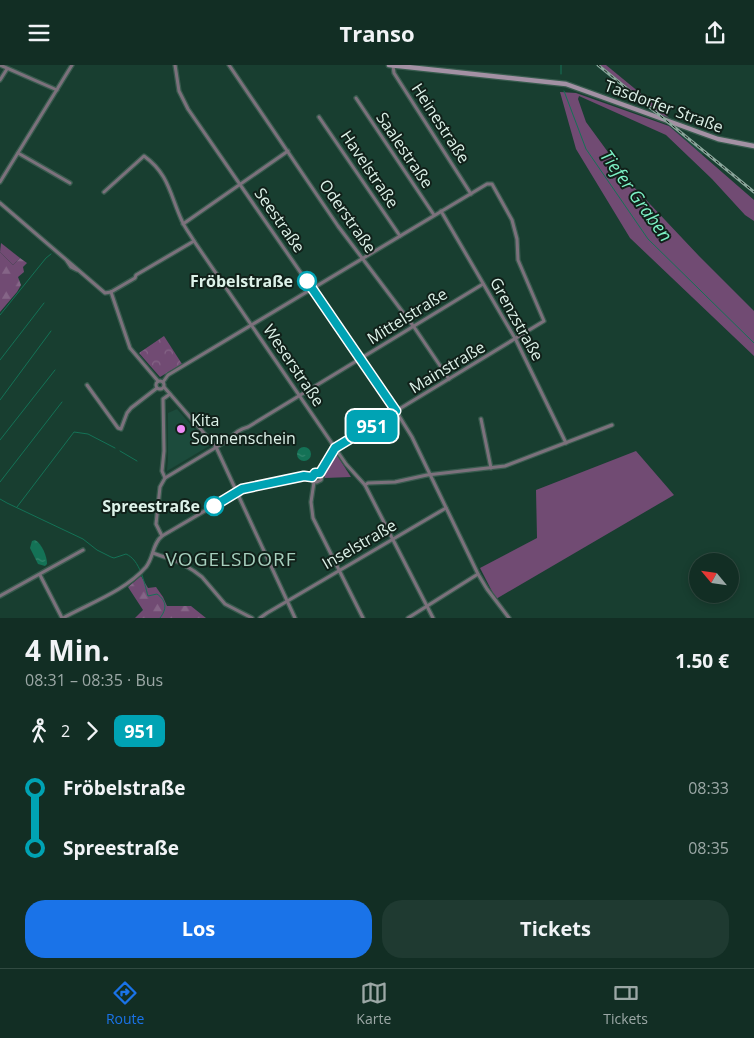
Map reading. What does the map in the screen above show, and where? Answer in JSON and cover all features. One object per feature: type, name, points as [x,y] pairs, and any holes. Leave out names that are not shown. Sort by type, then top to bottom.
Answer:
[{"type":"main road","name":"Tasdorfer Straße","points":[[389,65],[566,85],[718,139],[754,146]]},
{"type":"street","points":[[0,65],[57,90]]},
{"type":"street","points":[[0,182],[2,174],[18,153],[72,65]]},
{"type":"street","name":"Seestraße","points":[[175,65],[179,91],[184,102],[396,411],[412,437],[478,574],[509,618]]},
{"type":"street","name":"Oderstraße","points":[[229,65],[335,222],[414,327],[449,379]]},
{"type":"street","name":"Heinestraße","points":[[393,65],[394,73],[471,194]]},
{"type":"street","points":[[0,80],[7,69]]},
{"type":"street","name":"Saalestraße","points":[[356,98],[434,215]]},
{"type":"street","name":"Havelstraße","points":[[319,117],[400,235]]},
{"type":"street","points":[[183,224],[288,151]]},
{"type":"street","points":[[18,153],[70,183]]},
{"type":"street","name":"Weserstraße","points":[[104,192],[144,157],[164,177],[183,224],[194,241],[335,448],[355,476],[364,485],[433,618]]},
{"type":"street","name":"Mainstraße","points":[[320,473],[335,448],[516,340],[544,321],[518,260],[518,239],[512,220],[494,186],[490,183],[471,194]]},
{"type":"street","points":[[295,618],[216,447],[164,387],[163,381],[168,375],[471,194]]},
{"type":"street","points":[[0,203],[105,293],[111,292],[135,278],[136,275],[194,241]]},
{"type":"street","name":"Grenzstraße","points":[[441,211],[516,340],[566,443]]},
{"type":"street","name":"Mittelstraße","points":[[165,478],[230,439],[234,433],[242,428],[248,427],[361,360],[483,284]]},
{"type":"street","points":[[111,292],[130,348],[158,381],[163,381]]},
{"type":"street","points":[[87,385],[118,428],[121,429],[127,413],[157,387],[158,381]]},
{"type":"street","points":[[157,387],[161,389],[164,387]]},
{"type":"street","points":[[162,536],[156,524],[160,487],[165,478],[162,471],[164,451],[163,399],[170,394]]},
{"type":"street","points":[[481,419],[491,468]]},
{"type":"street","points":[[364,485],[368,483],[408,481],[430,475],[505,466],[612,425]]},
{"type":"street","points":[[312,477],[315,473],[320,473],[322,476],[319,482],[314,482]]},
{"type":"street","points":[[40,575],[62,618],[112,592],[142,570],[149,562],[155,543],[162,536],[237,492],[250,487],[304,476],[312,477]]},
{"type":"street","points":[[312,477],[314,482],[311,502],[316,525],[363,618]]},
{"type":"street","name":"Inselstraße","points":[[260,618],[446,508]]},
{"type":"street","points":[[0,596],[83,550]]},
{"type":"street","points":[[153,553],[181,563],[194,571],[202,577],[225,604],[252,618]]},
{"type":"street","points":[[408,618],[478,574]]},
{"type":"shaded area","points":[[595,65],[600,65],[707,152],[701,155]]},
{"type":"shaded area","name":"Kita Sonnenschein","points":[[177,409],[209,446],[167,471],[168,413]]},
{"type":"green space","points":[[600,65],[606,65],[672,121],[666,119]]},
{"type":"green space","points":[[560,92],[576,93],[669,126],[754,200],[754,221],[745,215],[712,179],[666,135],[579,96],[578,99],[586,122],[632,185],[754,311],[754,356],[630,238],[576,149]]},
{"type":"green space","points":[[1,243],[20,258],[13,265],[0,252]]},
{"type":"green space","points":[[0,252],[13,265],[20,258],[27,263],[23,267],[24,272],[18,277],[21,285],[0,312]]},
{"type":"green space","points":[[164,336],[182,364],[160,377],[139,353]]},
{"type":"green space","points":[[636,451],[674,495],[496,599],[480,568],[537,538],[536,490]]},
{"type":"green space","points":[[335,452],[351,477],[325,478],[322,473]]},
{"type":"green space","points":[[141,576],[148,588],[156,587],[167,606],[191,606],[206,618],[135,618],[143,610],[128,587]]},
{"type":"water","points":[[301,447],[307,447],[311,454],[307,461],[301,461],[297,457],[297,451]]},
{"type":"water","points":[[35,540],[40,544],[45,554],[47,564],[45,566],[38,564],[30,548],[32,541]]},
{"type":"waterway","name":"Tiefer Graben","points":[[561,65],[561,74]]},
{"type":"waterway","name":"Tiefer Graben","points":[[564,91],[586,149],[648,239],[754,343]]},
{"type":"waterway","points":[[0,315],[51,254]]},
{"type":"waterway","points":[[0,360],[44,303]]},
{"type":"waterway","points":[[0,400],[51,331]]},
{"type":"waterway","points":[[0,440],[55,370]]},
{"type":"waterway","points":[[0,482],[62,402]]},
{"type":"waterway","points":[[17,507],[74,432],[88,434],[115,448]]},
{"type":"waterway","points":[[120,451],[137,461]]},
{"type":"waterway","points":[[0,499],[83,539],[97,550],[111,557],[114,558],[126,554],[131,557],[141,572],[148,596],[157,594],[163,599],[165,608],[160,618]]},
{"type":"railway","points":[[598,65],[754,192]]},
{"type":"bus line","name":"951","points":[[214,506],[242,489],[304,476],[312,477],[315,473],[320,473],[335,448],[396,411],[307,281]]},
{"type":"place","name":"Fröbelstraße","points":[[307,281]]},
{"type":"place","name":"Kita Sonnenschein","points":[[181,429]]},
{"type":"place","name":"Spreestraße","points":[[214,506]]},
{"type":"district","name":"VOGELSDORF","points":[[231,559]]}]
